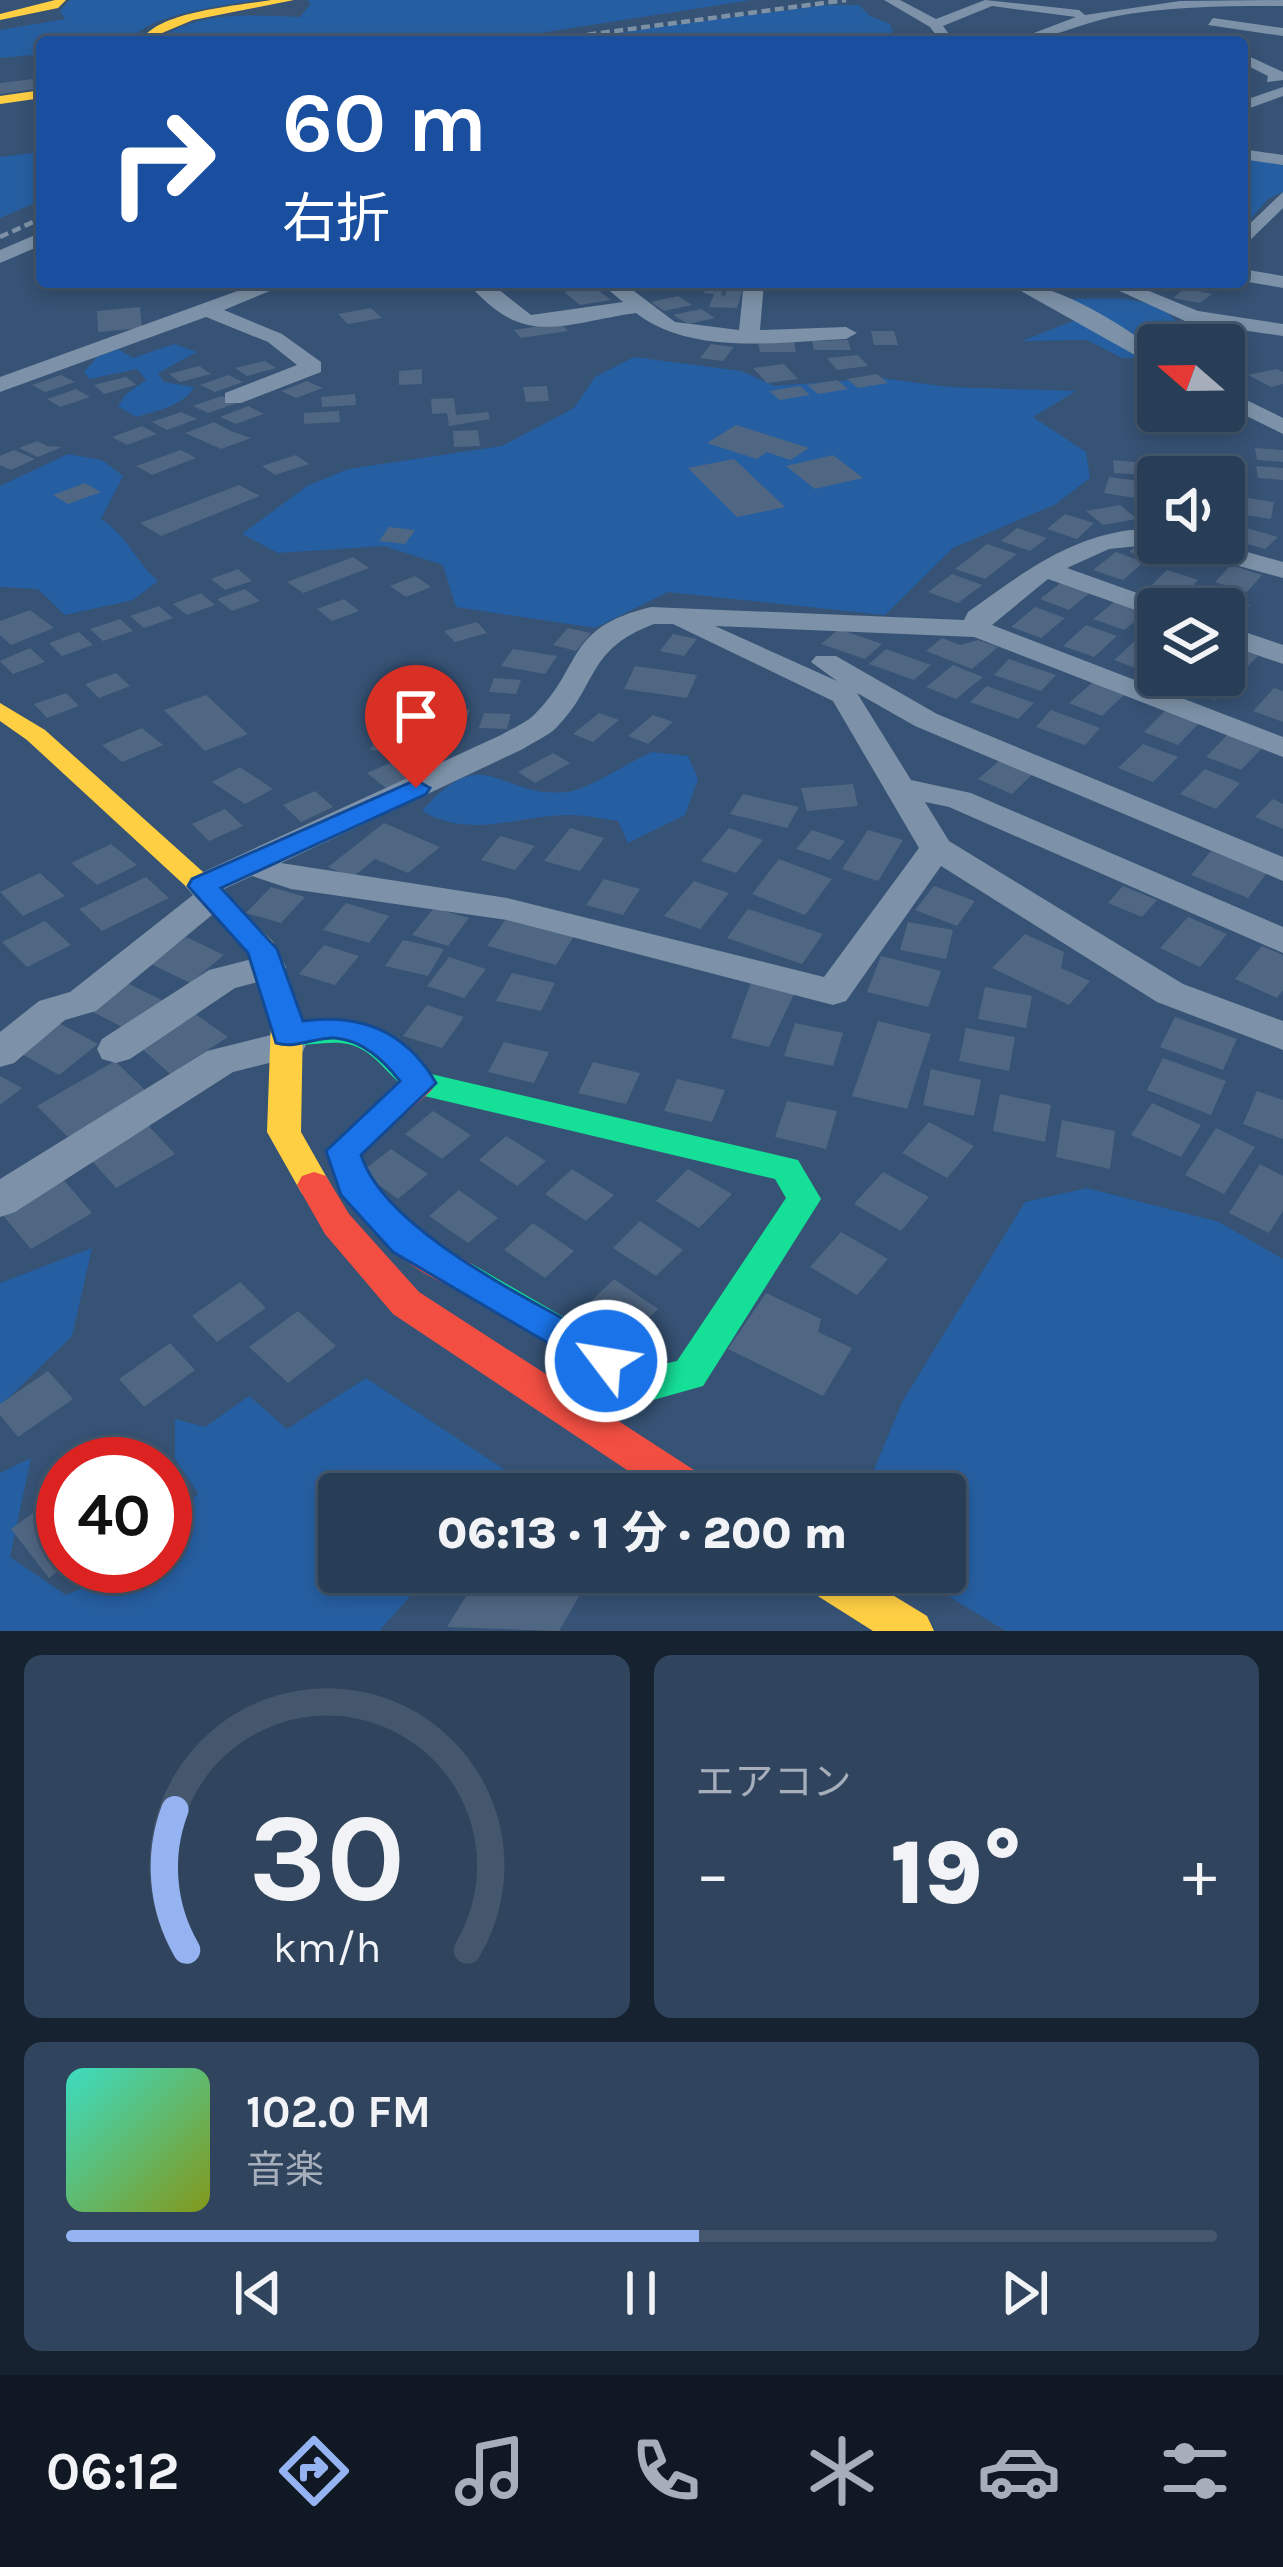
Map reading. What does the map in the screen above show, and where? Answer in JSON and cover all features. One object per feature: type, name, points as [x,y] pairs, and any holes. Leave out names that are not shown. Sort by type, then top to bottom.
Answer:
[{"type":"street","points":[[0,17],[54,6],[61,0]]},
{"type":"street","points":[[150,36],[190,17],[289,0]]},
{"type":"street","points":[[890,0],[934,24],[943,36]]},
{"type":"street","points":[[934,24],[991,2],[1132,20],[1246,24],[1283,32]]},
{"type":"street","points":[[1032,36],[1089,14],[1283,2]]},
{"type":"street","points":[[1201,33],[1206,36]]},
{"type":"street","points":[[1248,60],[1280,76],[1278,85],[1248,102]]},
{"type":"street","points":[[0,100],[36,95]]},
{"type":"street","points":[[1248,155],[1283,160]]},
{"type":"street","points":[[1248,237],[1273,217],[1283,197]]},
{"type":"street","points":[[0,257],[36,241]]},
{"type":"street","points":[[1248,276],[1283,282]]},
{"type":"street","points":[[0,385],[264,288]]},
{"type":"street","points":[[483,288],[508,312],[528,322],[639,306]]},
{"type":"street","points":[[616,288],[669,328],[749,337],[846,333]]},
{"type":"street","points":[[749,337],[753,288]]},
{"type":"street","points":[[1027,288],[1137,347]]},
{"type":"street","points":[[1124,288],[1194,317],[1283,330]]},
{"type":"street","points":[[205,309],[275,338],[313,367],[233,398]]},
{"type":"street","points":[[1194,317],[1197,324]]},
{"type":"street","points":[[1245,407],[1283,427]]},
{"type":"street","points":[[978,629],[978,618],[1087,543],[1137,536]]},
{"type":"street","points":[[1245,560],[1283,570]]},
{"type":"street","points":[[1048,570],[1137,602]]},
{"type":"street","points":[[0,1053],[52,1010],[83,1002],[207,891],[251,863],[512,742],[544,722],[594,646],[651,615],[978,629],[1283,748]]},
{"type":"street","points":[[669,616],[844,695],[936,848],[1169,993],[1283,1036]]},
{"type":"street","points":[[720,637],[754,638],[823,661],[926,720],[1283,869]]},
{"type":"street","points":[[1245,642],[1283,656]]},
{"type":"street","points":[[0,710],[36,735],[207,891],[262,949],[287,1020],[284,1132],[337,1224],[406,1303],[666,1473]]},
{"type":"street","points":[[901,787],[959,800],[1283,941]]},
{"type":"street","points":[[251,863],[291,878],[507,909],[833,992],[936,848]]},
{"type":"street","points":[[116,1049],[222,979],[268,967]]},
{"type":"street","points":[[0,1200],[221,1061],[340,1027],[390,1047],[420,1083],[786,1169],[804,1199],[689,1374],[646,1385],[406,1242],[353,1186],[343,1151],[420,1083]]},
{"type":"street","points":[[850,1593],[911,1631]]},
{"type":"shaded area","points":[[70,0],[256,0],[169,18],[135,36],[36,36],[36,55],[0,58],[0,30],[65,19],[60,11]]},
{"type":"shaded area","points":[[307,0],[752,0],[521,36],[164,36],[206,20],[300,17],[311,3]]},
{"type":"shaded area","points":[[859,5],[870,16],[890,24],[893,33],[601,36]]},
{"type":"shaded area","points":[[36,153],[36,203],[0,218],[0,157]]},
{"type":"shaded area","points":[[1248,159],[1283,163],[1283,192],[1268,199],[1248,222]]},
{"type":"shaded area","points":[[1061,299],[1137,301],[1179,324],[1137,324],[1137,358],[1122,358],[1087,340],[1022,341],[1073,321],[1087,310]]},
{"type":"shaded area","points":[[174,344],[197,352],[158,373],[164,382],[194,387],[183,399],[160,410],[136,417],[118,406],[146,380],[137,369],[89,379],[84,372],[97,357],[118,349],[133,358]]},
{"type":"shaded area","points":[[634,357],[741,371],[775,386],[881,378],[949,387],[1076,391],[1033,417],[1086,452],[1090,478],[1056,504],[953,548],[885,615],[668,592],[595,628],[456,607],[443,565],[384,546],[278,553],[242,534],[307,486],[348,469],[502,446],[574,408],[595,377]]},
{"type":"shaded area","points":[[68,454],[102,460],[123,476],[101,519],[158,581],[133,600],[65,615],[38,589],[0,587],[0,486]]},
{"type":"shaded area","points":[[652,752],[688,756],[698,779],[685,815],[628,843],[618,821],[594,817],[550,816],[477,825],[422,811],[462,778],[493,777],[524,788],[567,792]]},
{"type":"shaded area","points":[[1087,1188],[1219,1222],[1283,1259],[1283,1631],[1006,1631],[943,1593],[966,1593],[966,1473],[873,1473],[902,1402],[1025,1202]]},
{"type":"shaded area","points":[[92,1248],[72,1336],[0,1406],[0,1283]]},
{"type":"shaded area","points":[[366,1378],[508,1472],[318,1473],[318,1593],[413,1593],[379,1631],[0,1631],[0,1473],[31,1458],[10,1557],[36,1575],[36,1593],[192,1593],[192,1501],[198,1493],[192,1484],[192,1437],[175,1437],[175,1419],[205,1427],[249,1396],[287,1429]]},
{"type":"building","points":[[36,79],[36,89],[0,94],[0,83]]},
{"type":"building","points":[[595,288],[611,300],[580,305],[564,292]]},
{"type":"building","points":[[706,288],[724,288],[721,295],[725,296],[727,288],[743,288],[737,308],[709,307],[714,294],[704,293]]},
{"type":"building","points":[[1185,288],[1212,294],[1200,303],[1173,298]]},
{"type":"building","points":[[678,296],[692,305],[664,311],[651,302]]},
{"type":"building","points":[[140,307],[142,328],[98,332],[97,311]]},
{"type":"building","points":[[371,308],[382,318],[348,324],[338,314]]},
{"type":"building","points":[[701,309],[715,318],[688,324],[673,315]]},
{"type":"building","points":[[560,323],[568,331],[521,338],[514,330]]},
{"type":"building","points":[[871,331],[894,331],[898,345],[874,345]]},
{"type":"building","points":[[848,340],[851,350],[814,350],[812,341]]},
{"type":"building","points":[[794,342],[796,352],[760,352],[758,343]]},
{"type":"building","points":[[711,344],[734,347],[723,361],[700,358]]},
{"type":"building","points":[[858,355],[868,366],[837,370],[827,358]]},
{"type":"building","points":[[265,361],[276,368],[247,376],[235,368]]},
{"type":"building","points":[[784,364],[798,379],[767,383],[753,368]]},
{"type":"building","points":[[199,366],[211,374],[180,382],[169,374]]},
{"type":"building","points":[[422,369],[422,384],[399,385],[399,371]]},
{"type":"building","points":[[1283,372],[1283,384],[1271,387],[1248,375]]},
{"type":"building","points":[[877,374],[888,383],[858,388],[847,379]]},
{"type":"building","points":[[61,375],[75,382],[45,392],[32,385]]},
{"type":"building","points":[[228,375],[243,382],[215,392],[200,385]]},
{"type":"building","points":[[126,377],[136,385],[104,394],[94,385]]},
{"type":"building","points":[[837,380],[848,389],[818,394],[807,385]]},
{"type":"building","points":[[307,381],[323,388],[296,398],[281,391]]},
{"type":"building","points":[[547,386],[549,401],[526,402],[523,387]]},
{"type":"building","points":[[800,386],[810,395],[780,400],[769,391]]},
{"type":"building","points":[[76,389],[90,397],[60,407],[47,399]]},
{"type":"building","points":[[355,394],[356,405],[322,407],[321,397]]},
{"type":"building","points":[[222,396],[237,403],[208,413],[193,406]]},
{"type":"building","points":[[454,398],[456,415],[488,412],[490,419],[449,426],[447,413],[432,414],[431,399]]},
{"type":"building","points":[[248,406],[264,414],[236,424],[220,417]]},
{"type":"building","points":[[339,411],[340,422],[304,424],[304,413]]},
{"type":"building","points":[[181,412],[197,419],[167,430],[152,422]]},
{"type":"building","points":[[214,422],[251,438],[221,449],[185,433]]},
{"type":"building","points":[[736,425],[809,448],[790,460],[767,452],[757,459],[707,443]]},
{"type":"building","points":[[142,426],[157,434],[127,445],[112,437]]},
{"type":"building","points":[[478,430],[480,446],[454,447],[453,431]]},
{"type":"building","points":[[37,441],[62,447],[38,457],[19,448]]},
{"type":"building","points":[[1255,448],[1283,450],[1283,462],[1257,460]]},
{"type":"building","points":[[14,450],[35,459],[11,470],[0,465],[0,456]]},
{"type":"building","points":[[181,450],[196,458],[152,475],[136,466]]},
{"type":"building","points":[[296,455],[309,464],[275,475],[262,466]]},
{"type":"building","points":[[833,455],[863,478],[815,489],[786,466]]},
{"type":"building","points":[[734,459],[785,507],[737,517],[688,468]]},
{"type":"building","points":[[1113,460],[1137,462],[1137,474],[1114,473]]},
{"type":"building","points":[[1256,466],[1283,468],[1283,480],[1258,478]]},
{"type":"building","points":[[1109,477],[1137,481],[1135,498],[1104,493]]},
{"type":"building","points":[[85,483],[101,492],[68,504],[53,495]]},
{"type":"building","points":[[239,485],[260,496],[161,536],[140,523]]},
{"type":"building","points":[[1245,497],[1274,502],[1271,519],[1245,515]]},
{"type":"building","points":[[1120,505],[1137,519],[1103,525],[1086,511]]},
{"type":"building","points":[[1065,514],[1094,523],[1077,539],[1047,529]]},
{"type":"building","points":[[389,527],[415,530],[405,544],[379,541]]},
{"type":"building","points":[[1017,528],[1047,538],[1030,551],[1001,541]]},
{"type":"building","points":[[1245,528],[1278,537],[1265,549],[1245,543]]},
{"type":"building","points":[[987,544],[1017,554],[985,579],[955,569]]},
{"type":"building","points":[[1116,552],[1142,564],[1123,580],[1093,570]]},
{"type":"building","points":[[353,557],[369,568],[303,593],[287,582]]},
{"type":"building","points":[[1231,565],[1262,575],[1247,592],[1215,582]]},
{"type":"building","points":[[238,569],[252,581],[225,590],[211,579]]},
{"type":"building","points":[[1167,570],[1198,580],[1190,588],[1150,587]]},
{"type":"building","points":[[952,574],[982,585],[958,603],[928,592]]},
{"type":"building","points":[[415,576],[431,587],[406,597],[390,586]]},
{"type":"building","points":[[1063,581],[1092,591],[1069,610],[1040,599]]},
{"type":"building","points":[[245,589],[260,601],[232,611],[217,599]]},
{"type":"building","points":[[201,593],[215,605],[187,615],[173,604]]},
{"type":"building","points":[[344,599],[359,611],[332,621],[317,609]]},
{"type":"building","points":[[1117,600],[1137,608],[1137,620],[1124,630],[1093,619]]},
{"type":"building","points":[[159,606],[173,618],[144,628],[130,616]]},
{"type":"building","points":[[1035,607],[1065,618],[1041,638],[1011,627]]},
{"type":"building","points":[[30,610],[54,628],[11,645],[0,635],[0,621]]},
{"type":"building","points":[[120,619],[133,631],[103,641],[90,629]]},
{"type":"building","points":[[477,622],[487,633],[455,642],[444,631]]},
{"type":"building","points":[[1086,625],[1117,636],[1094,657],[1063,646]]},
{"type":"building","points":[[568,628],[591,633],[576,651],[553,645]]},
{"type":"building","points":[[839,629],[882,644],[865,659],[821,644]]},
{"type":"building","points":[[79,632],[93,645],[62,656],[49,643]]},
{"type":"building","points":[[673,634],[697,639],[684,656],[660,651]]},
{"type":"building","points":[[942,638],[960,645],[978,640],[998,647],[972,669],[926,651]]},
{"type":"building","points":[[1137,639],[1137,669],[1114,660]]},
{"type":"building","points":[[30,648],[45,662],[13,674],[0,661]]},
{"type":"building","points":[[513,649],[557,656],[545,674],[501,666]]},
{"type":"building","points":[[886,649],[931,665],[914,680],[869,664]]},
{"type":"building","points":[[1245,651],[1258,656],[1245,669]]},
{"type":"building","points":[[1009,659],[1056,675],[1041,691],[994,675]]},
{"type":"building","points":[[953,665],[983,677],[956,699],[926,687]]},
{"type":"building","points":[[635,666],[697,675],[687,698],[624,689]]},
{"type":"building","points":[[116,673],[130,686],[99,698],[85,684]]},
{"type":"building","points":[[494,678],[521,680],[516,694],[489,692]]},
{"type":"building","points":[[1094,681],[1126,693],[1102,716],[1069,703]]},
{"type":"building","points":[[987,686],[1034,703],[1018,719],[970,702]]},
{"type":"building","points":[[1274,688],[1283,691],[1283,722],[1253,711]]},
{"type":"building","points":[[66,693],[79,706],[47,718],[34,704]]},
{"type":"building","points":[[206,695],[248,734],[205,751],[164,710]]},
{"type":"building","points":[[442,708],[470,710],[464,725],[437,723]]},
{"type":"building","points":[[1168,708],[1201,721],[1178,745],[1144,732]]},
{"type":"building","points":[[1051,710],[1100,728],[1085,745],[1036,727]]},
{"type":"building","points":[[484,713],[511,714],[507,729],[479,728]]},
{"type":"building","points":[[599,713],[619,720],[593,742],[573,734]]},
{"type":"building","points":[[653,715],[673,722],[648,744],[628,736]]},
{"type":"building","points":[[142,728],[163,745],[122,762],[102,745]]},
{"type":"building","points":[[380,732],[453,739],[443,758],[370,750]]},
{"type":"building","points":[[1229,733],[1264,746],[1241,770],[1206,757]]},
{"type":"building","points":[[1143,744],[1178,757],[1153,782],[1118,768]]},
{"type":"building","points":[[553,753],[570,763],[535,783],[518,772]]},
{"type":"building","points":[[1006,755],[1039,768],[1012,794],[978,779]]},
{"type":"building","points":[[397,760],[416,775],[386,788],[367,773]]},
{"type":"building","points":[[240,767],[273,789],[245,804],[212,782]]},
{"type":"building","points":[[1205,769],[1240,783],[1216,809],[1180,794]]},
{"type":"building","points":[[853,784],[858,806],[807,811],[801,788]]},
{"type":"building","points":[[315,791],[333,807],[301,822],[283,805]]},
{"type":"building","points":[[743,794],[799,807],[787,828],[730,814]]},
{"type":"building","points":[[1273,799],[1283,804],[1283,829],[1255,817]]},
{"type":"building","points":[[225,809],[243,826],[209,841],[192,824]]},
{"type":"building","points":[[384,823],[440,847],[408,873],[375,859],[352,878],[328,867]]},
{"type":"building","points":[[570,828],[604,838],[580,871],[544,861]]},
{"type":"building","points":[[729,828],[763,840],[736,873],[701,861]]},
{"type":"building","points":[[812,830],[845,841],[830,860],[796,849]]},
{"type":"building","points":[[868,830],[903,840],[878,881],[842,869]]},
{"type":"building","points":[[500,836],[535,846],[515,870],[481,860]]},
{"type":"building","points":[[111,844],[137,865],[97,885],[71,863]]},
{"type":"building","points":[[1211,851],[1267,873],[1248,898],[1191,875]]},
{"type":"building","points":[[779,859],[832,879],[805,915],[752,894]]},
{"type":"building","points":[[40,873],[65,896],[23,916],[0,892]]},
{"type":"building","points":[[146,877],[169,898],[102,931],[79,909]]},
{"type":"building","points":[[604,879],[640,889],[623,915],[586,905]]},
{"type":"building","points":[[694,881],[729,893],[700,929],[664,916]]},
{"type":"building","points":[[934,886],[975,901],[957,926],[915,910]]},
{"type":"building","points":[[1123,886],[1157,900],[1142,917],[1108,903]]},
{"type":"building","points":[[271,887],[305,897],[281,923],[246,913]]},
{"type":"building","points":[[346,903],[389,916],[369,943],[323,930]]},
{"type":"building","points":[[434,908],[469,918],[448,946],[412,935]]},
{"type":"building","points":[[748,909],[823,934],[802,964],[727,938]]},
{"type":"building","points":[[1188,917],[1227,934],[1200,967],[1160,948]]},
{"type":"building","points":[[506,919],[574,936],[556,965],[487,946]]},
{"type":"building","points":[[45,921],[71,945],[27,967],[2,942]]},
{"type":"building","points":[[908,922],[953,930],[946,959],[900,950]]},
{"type":"building","points":[[1025,934],[1064,952],[1061,968],[1090,981],[1069,1005],[992,968]]},
{"type":"building","points":[[186,937],[224,955],[190,983],[151,964]]},
{"type":"building","points":[[403,940],[444,949],[428,976],[385,966]]},
{"type":"building","points":[[324,945],[359,956],[335,985],[299,974]]},
{"type":"building","points":[[1262,946],[1283,955],[1283,990],[1277,998],[1235,979]]},
{"type":"building","points":[[881,956],[941,971],[928,1007],[867,992]]},
{"type":"building","points":[[449,957],[486,969],[464,998],[427,986]]},
{"type":"building","points":[[512,973],[555,983],[541,1011],[496,1001]]},
{"type":"building","points":[[753,977],[798,986],[769,1047],[731,1038]]},
{"type":"building","points":[[125,982],[164,1001],[128,1030],[89,1010]]},
{"type":"building","points":[[985,987],[1032,996],[1026,1028],[978,1019]]},
{"type":"building","points":[[427,1005],[464,1017],[442,1048],[403,1036]]},
{"type":"building","points":[[194,1013],[228,1037],[170,1074],[138,1045]]},
{"type":"building","points":[[1175,1017],[1237,1039],[1223,1070],[1160,1047]]},
{"type":"building","points":[[878,1021],[931,1034],[907,1109],[852,1096]]},
{"type":"building","points":[[59,1023],[98,1044],[59,1075],[20,1053]]},
{"type":"building","points":[[795,1023],[843,1033],[833,1066],[784,1056]]},
{"type":"building","points":[[966,1028],[1015,1037],[1009,1071],[959,1061]]},
{"type":"building","points":[[504,1042],[549,1052],[534,1083],[488,1072]]},
{"type":"building","points":[[1163,1058],[1226,1081],[1211,1115],[1147,1090]]},
{"type":"building","points":[[115,1061],[146,1091],[68,1137],[37,1106]]},
{"type":"building","points":[[593,1062],[640,1073],[626,1104],[578,1093]]},
{"type":"building","points":[[931,1069],[981,1080],[974,1116],[923,1105]]},
{"type":"building","points":[[0,1076],[22,1088],[0,1105]]},
{"type":"building","points":[[677,1079],[725,1090],[712,1122],[664,1111]]},
{"type":"building","points":[[1257,1091],[1283,1100],[1283,1139],[1243,1124]]},
{"type":"building","points":[[1000,1094],[1051,1105],[1045,1142],[993,1131]]},
{"type":"building","points":[[787,1101],[837,1111],[826,1149],[775,1137]]},
{"type":"building","points":[[1152,1103],[1201,1125],[1181,1157],[1131,1135]]},
{"type":"building","points":[[433,1111],[471,1135],[442,1159],[405,1134]]},
{"type":"building","points":[[1062,1120],[1115,1131],[1110,1169],[1056,1157]]},
{"type":"building","points":[[144,1121],[175,1154],[116,1188],[86,1154]]},
{"type":"building","points":[[929,1122],[974,1146],[947,1178],[902,1153]]},
{"type":"building","points":[[1216,1128],[1255,1147],[1224,1194],[1185,1175]]},
{"type":"building","points":[[506,1136],[546,1161],[517,1186],[479,1160]]},
{"type":"building","points":[[391,1149],[428,1174],[398,1199],[361,1172]]},
{"type":"building","points":[[1260,1164],[1283,1176],[1283,1211],[1269,1233],[1229,1213]]},
{"type":"building","points":[[572,1169],[614,1195],[586,1221],[545,1194]]},
{"type":"building","points":[[688,1169],[732,1194],[699,1228],[656,1201]]},
{"type":"building","points":[[883,1172],[929,1197],[901,1231],[854,1204]]},
{"type":"building","points":[[62,1178],[92,1213],[31,1249],[1,1213]]},
{"type":"building","points":[[459,1190],[498,1218],[468,1243],[429,1216]]},
{"type":"building","points":[[640,1221],[683,1250],[656,1276],[613,1248]]},
{"type":"building","points":[[533,1223],[574,1251],[545,1278],[504,1250]]},
{"type":"building","points":[[841,1232],[888,1259],[857,1295],[810,1267]]},
{"type":"building","points":[[614,1279],[658,1309],[629,1338],[585,1307]]},
{"type":"building","points":[[240,1282],[266,1308],[217,1342],[192,1316]]},
{"type":"building","points":[[766,1293],[821,1319],[818,1332],[852,1348],[823,1396],[728,1349]]},
{"type":"building","points":[[298,1311],[336,1346],[288,1383],[249,1347]]},
{"type":"building","points":[[170,1343],[195,1370],[144,1407],[119,1379]]},
{"type":"building","points":[[48,1371],[73,1399],[18,1437],[0,1415],[0,1404]]},
{"type":"building","points":[[36,1511],[36,1561],[11,1529]]},
{"type":"building","points":[[468,1593],[581,1593],[559,1631],[447,1627]]},
{"type":"railway","points":[[579,36],[846,0]]},
{"type":"railway","points":[[0,237],[36,221]]},
{"type":"traffic: fast","points":[[287,1035],[362,1036],[390,1053],[420,1083],[786,1169],[804,1199],[689,1374],[646,1385],[459,1274]]},
{"type":"traffic: slow","points":[[0,17],[54,6],[61,0]]},
{"type":"traffic: slow","points":[[149,36],[190,17],[289,0]]},
{"type":"traffic: slow","points":[[0,100],[36,95]]},
{"type":"traffic: slow","points":[[0,710],[36,735],[202,886],[262,949],[287,1020],[284,1132],[314,1185]]},
{"type":"traffic: slow","points":[[851,1593],[912,1631]]},
{"type":"traffic: jam","points":[[420,1083],[343,1151],[361,1192],[388,1224],[459,1274]]},
{"type":"traffic: jam","points":[[314,1185],[337,1224],[406,1303],[665,1473]]},
{"type":"route","points":[[416,788],[202,886],[262,949],[287,1020],[287,1035],[340,1027],[390,1047],[420,1083],[343,1151],[353,1186],[406,1242],[606,1361]]}]
